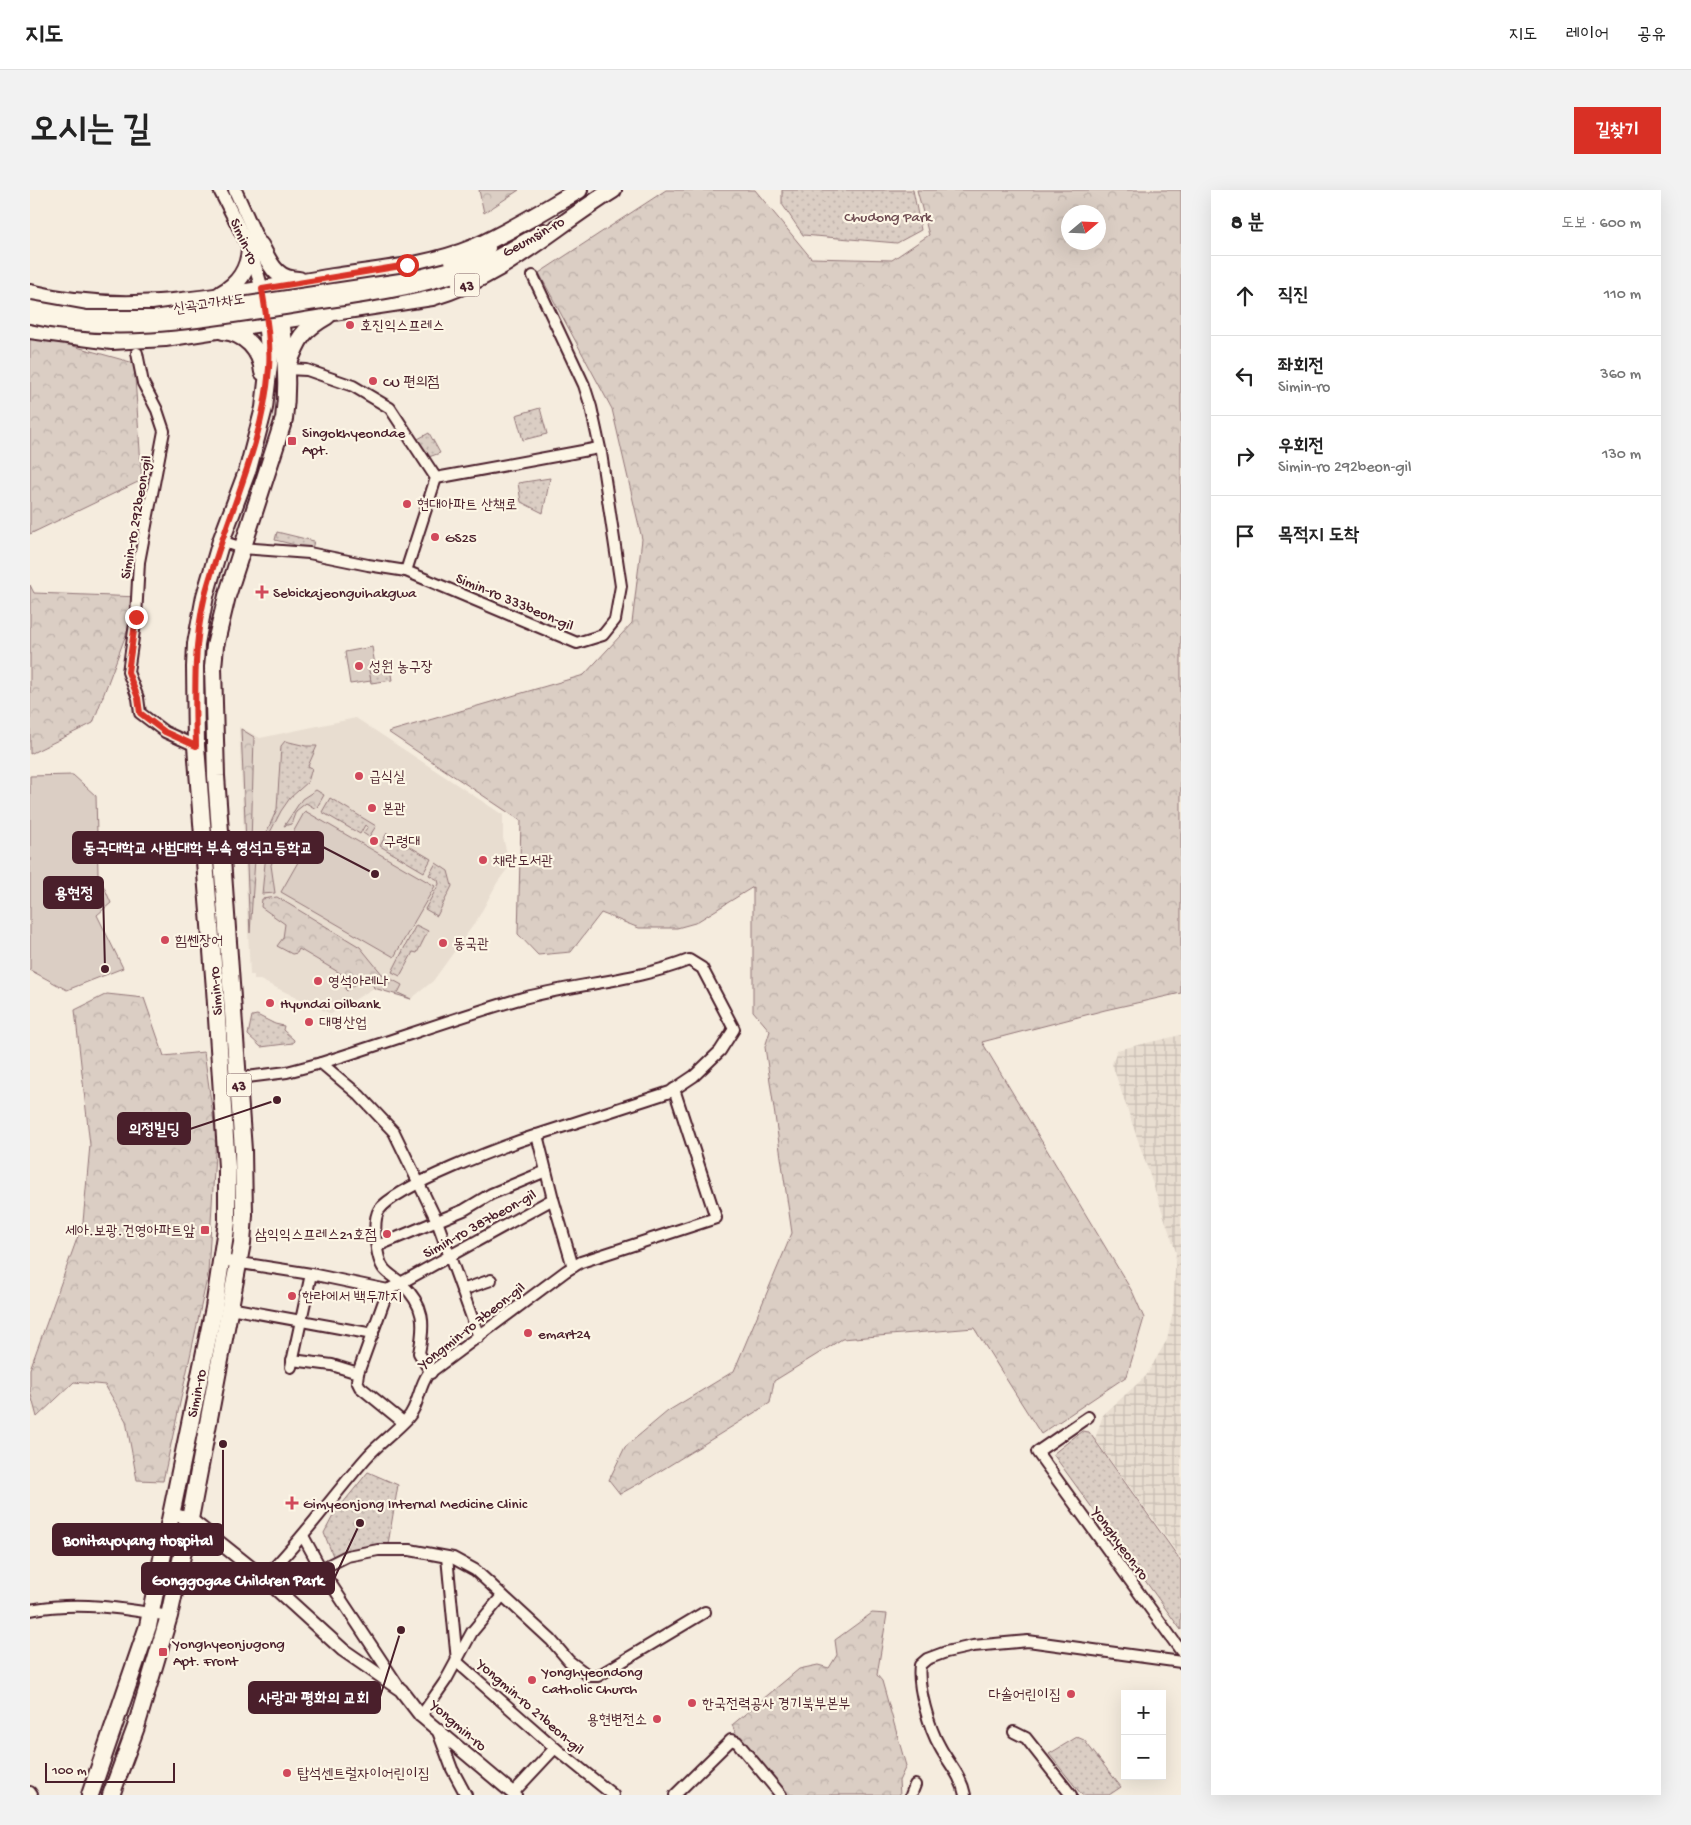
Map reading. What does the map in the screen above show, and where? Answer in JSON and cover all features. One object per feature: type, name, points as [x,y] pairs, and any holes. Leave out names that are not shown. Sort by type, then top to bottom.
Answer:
[{"type":"main road","points":[[30,294],[76,302],[123,306],[153,305],[269,288],[428,261],[472,248],[516,227],[579,190]]},
{"type":"main road","name":"Geumsin-ro","points":[[582,209],[613,190]]},
{"type":"main road","name":"43","points":[[332,312],[418,300],[460,288],[518,256],[582,209]]},
{"type":"main road","points":[[212,297],[228,290],[238,281],[255,247],[274,270],[285,278],[297,280],[334,277]]},
{"type":"main road","name":"Simin-ro","points":[[111,1795],[136,1727],[169,1616],[190,1519],[239,1263],[244,1215],[244,1180],[216,776],[212,690],[215,646],[219,624],[283,424],[286,399],[286,369],[274,322],[269,288]]},
{"type":"main road","points":[[30,330],[112,340],[165,338],[332,312]]},
{"type":"main road","points":[[286,369],[297,342],[305,330],[332,312]]},
{"type":"main road","name":"Simin-ro","points":[[90,1795],[121,1711],[151,1613],[222,1260],[227,1222],[227,1167],[196,746],[196,644],[205,596],[221,541],[248,469],[265,397],[274,322]]},
{"type":"main road","points":[[213,332],[225,331],[236,334],[258,351],[262,361],[265,397]]},
{"type":"street","name":"Simin-ro","points":[[220,190],[255,247]]},
{"type":"street","name":"Simin-ro","points":[[235,190],[269,288]]},
{"type":"street","name":"Geumsin-ro","points":[[448,273],[527,223],[561,209],[586,190]]},
{"type":"street","name":"Geumsin-ro","points":[[448,273],[487,262],[582,209]]},
{"type":"street","name":"신곡고가차도","points":[[30,307],[99,318],[154,317],[448,273]]},
{"type":"street","name":"신곡고가차도","points":[[30,317],[98,327],[169,325],[409,288],[448,273]]},
{"type":"street","name":"Simin-ro 333beon-gil","points":[[221,541],[242,548],[309,552],[368,566],[406,570],[577,643],[604,635],[614,620],[621,586],[600,448],[584,385],[533,276]]},
{"type":"street","name":"Simin-ro 292beon-gil","points":[[137,353],[143,383],[158,410],[164,431],[139,562],[136,617],[128,672],[138,698],[140,713],[165,732],[196,746]]},
{"type":"street","points":[[286,369],[307,370],[353,386],[390,408],[436,478]]},
{"type":"street","points":[[436,478],[600,448]]},
{"type":"street","points":[[406,570],[436,478]]},
{"type":"street","points":[[238,1078],[287,1072],[321,1063],[516,1000],[577,985],[604,984],[664,970],[689,960],[702,968],[734,1030],[720,1051],[694,1076],[674,1090],[502,1146],[390,1199],[379,1211],[375,1223],[377,1246],[384,1269],[400,1283],[420,1307],[423,1326],[419,1353],[431,1373]]},
{"type":"street","points":[[321,1063],[334,1072],[391,1127],[437,1221],[479,1337]]},
{"type":"street","name":"Yongmin-ro 7beon-gil","points":[[264,1578],[303,1536],[364,1460],[404,1422],[416,1405],[423,1381],[431,1373],[573,1267],[716,1218],[674,1090]]},
{"type":"street","name":"Simin-ro 387beon-gil","points":[[388,1290],[553,1199],[537,1135]]},
{"type":"street","points":[[377,1246],[469,1207],[491,1194],[546,1171]]},
{"type":"street","points":[[553,1199],[573,1267]]},
{"type":"street","points":[[222,1260],[311,1274],[388,1290],[358,1373],[357,1381],[360,1387],[404,1422]]},
{"type":"street","points":[[311,1274],[291,1364],[332,1365],[358,1373]]},
{"type":"street","points":[[462,1290],[491,1280]]},
{"type":"street","points":[[230,1308],[372,1334]]},
{"type":"street","name":"Yonghyeon-ro","points":[[1088,1417],[1037,1452],[1181,1651]]},
{"type":"street","name":"Yongmin-ro","points":[[171,1514],[190,1519],[264,1578],[343,1650],[401,1690],[421,1716],[514,1794]]},
{"type":"street","points":[[303,1536],[321,1569],[401,1690]]},
{"type":"street","points":[[281,1594],[321,1569],[347,1556],[378,1550],[410,1550],[447,1557],[475,1570],[551,1640],[569,1661],[589,1676],[598,1676],[705,1612]]},
{"type":"street","points":[[447,1557],[457,1662]]},
{"type":"street","points":[[457,1662],[472,1632],[502,1596]]},
{"type":"street","points":[[30,1610],[59,1604],[110,1606],[169,1616]]},
{"type":"street","points":[[965,1795],[958,1773],[935,1739],[918,1677],[920,1664],[927,1659],[973,1646],[1040,1641],[1181,1662]]},
{"type":"street","name":"Yongmin-ro 21beon-gil","points":[[421,1716],[457,1662],[555,1748],[613,1795]]},
{"type":"street","points":[[436,1728],[452,1769],[466,1795]]},
{"type":"street","points":[[1014,1732],[1026,1738],[1071,1795]]},
{"type":"street","points":[[675,1795],[731,1740],[737,1742],[782,1795]]},
{"type":"street","points":[[514,1794],[555,1748]]},
{"type":"street","points":[[911,1795],[915,1785]]},
{"type":"shaded area","points":[[356,718],[503,815],[503,838],[510,865],[497,883],[477,920],[433,981],[411,999],[374,988],[331,1014],[260,980],[254,980],[254,975],[250,975],[239,727],[260,738]]},
{"type":"shaded area","points":[[1181,1035],[1181,1558],[1095,1439],[1103,1415],[1146,1376],[1167,1340],[1173,1312],[1176,1252],[1112,1064],[1117,1050]]},
{"type":"green space","points":[[479,190],[519,190],[484,213]]},
{"type":"green space","points":[[666,190],[755,190],[811,258],[892,260],[929,235],[917,190],[1181,190],[1181,993],[1105,1010],[982,1042],[1133,1293],[1144,1318],[1127,1376],[1041,1434],[974,1328],[842,1339],[774,1381],[770,1403],[649,1478],[620,1494],[609,1480],[625,1447],[668,1411],[734,1371],[792,1233],[765,1047],[770,1031],[753,1011],[753,887],[695,923],[677,928],[639,928],[601,913],[571,952],[538,955],[518,934],[521,821],[388,732],[584,675],[632,623],[642,539],[612,409],[539,273]]},
{"type":"green space","name":"Chudong Park","points":[[782,190],[913,190],[921,230],[897,243],[803,235],[782,204]]},
{"type":"green space","points":[[30,334],[134,363],[142,480],[30,534]]},
{"type":"green space","points":[[540,408],[547,434],[523,440],[516,415]]},
{"type":"green space","points":[[429,433],[440,453],[426,458],[416,440]]},
{"type":"green space","points":[[550,478],[543,513],[521,502],[518,483]]},
{"type":"green space","points":[[277,532],[314,541],[312,549],[275,540]]},
{"type":"green space","points":[[30,585],[34,593],[140,597],[93,723],[30,754]]},
{"type":"green space","name":"성원 농구장","points":[[372,647],[375,665],[368,666],[371,681],[350,684],[345,652]]},
{"type":"green space","points":[[389,663],[392,680],[371,683],[368,666]]},
{"type":"green space","points":[[241,729],[254,737],[251,845],[255,859],[250,933]]},
{"type":"green space","points":[[285,741],[306,746],[317,746],[308,766],[312,768],[308,782],[290,798],[281,811],[261,850],[263,840],[277,809],[281,746]]},
{"type":"green space","points":[[73,775],[96,796],[98,873],[111,903],[97,915],[123,968],[67,990],[30,970],[30,776]]},
{"type":"green space","points":[[316,790],[324,795],[316,809],[306,803],[296,811],[291,824],[284,826],[302,799]]},
{"type":"green space","points":[[330,798],[376,826],[369,837],[363,833],[368,827],[365,825],[360,834],[322,812]]},
{"type":"green space","points":[[305,811],[435,886],[394,957],[281,892],[302,855],[286,845]]},
{"type":"green space","points":[[387,833],[431,859],[424,872],[380,846]]},
{"type":"green space","points":[[278,842],[278,849],[271,865],[275,893],[262,894],[265,863]]},
{"type":"green space","points":[[436,863],[448,871],[452,886],[437,916],[425,909],[439,884],[438,880],[429,875]]},
{"type":"green space","points":[[277,897],[360,947],[382,974],[402,985],[398,993],[411,999],[374,988],[370,976],[366,976],[347,991],[345,989],[350,979],[299,949],[297,953],[292,954],[277,946],[283,938],[285,924],[261,907],[262,899]]},
{"type":"green space","points":[[416,925],[428,931],[417,953],[413,952],[400,976],[392,972]]},
{"type":"green space","points":[[107,994],[144,998],[164,1056],[204,1052],[216,1136],[208,1274],[163,1481],[137,1480],[126,1421],[105,1385],[74,1382],[37,1417],[30,1391],[30,1369],[83,1222],[90,1145],[75,1010]]},
{"type":"green space","points":[[257,1015],[275,1024],[284,1026],[283,1030],[294,1040],[293,1043],[261,1047],[248,1035],[252,1016]]},
{"type":"green space","points":[[1082,1431],[1089,1432],[1181,1561],[1181,1630],[1053,1454]]},
{"type":"green space","points":[[368,1472],[398,1485],[388,1544],[333,1556],[324,1533],[334,1514]]},
{"type":"green space","points":[[872,1613],[887,1614],[877,1675],[882,1681],[906,1766],[899,1781],[900,1795],[784,1795],[742,1746],[732,1725],[799,1669],[818,1665],[829,1668],[837,1655],[835,1640]]},
{"type":"green space","points":[[1077,1737],[1084,1740],[1121,1787],[1109,1795],[1082,1795],[1049,1754]]},
{"type":"place","name":"호진익스프레스","points":[[350,325]]},
{"type":"place","name":"CU 편의점","points":[[373,381]]},
{"type":"place","name":"Singokhyeondae Apt.","points":[[292,441]]},
{"type":"place","name":"현대아파트 산책로","points":[[407,504]]},
{"type":"place","name":"GS25","points":[[435,537]]},
{"type":"place","name":"Sebickajeonguihakgwa","points":[[262,592]]},
{"type":"place","name":"성원 농구장","points":[[359,666]]},
{"type":"place","name":"급식실","points":[[359,776]]},
{"type":"place","name":"본관","points":[[372,808]]},
{"type":"place","name":"구령대","points":[[374,841]]},
{"type":"place","name":"채란도서관","points":[[483,860]]},
{"type":"place","name":"동국대학교 사범대학 부속 영석고등학교","points":[[375,874]]},
{"type":"place","name":"힘쎈장어","points":[[165,940]]},
{"type":"place","name":"동국관","points":[[443,943]]},
{"type":"place","name":"용현정","points":[[105,969]]},
{"type":"place","name":"영석아레나","points":[[318,981]]},
{"type":"place","name":"Hyundai Oilbank","points":[[270,1003]]},
{"type":"place","name":"대명산업","points":[[309,1022]]},
{"type":"place","name":"의정빌딩","points":[[277,1100]]},
{"type":"place","name":"세아.보광.건영아파트앞","points":[[205,1230]]},
{"type":"place","name":"삼익익스프레스21호점","points":[[387,1234]]},
{"type":"place","name":"한라에서 백두까지","points":[[292,1296]]},
{"type":"place","name":"emart24","points":[[528,1333]]},
{"type":"place","name":"Bonitayoyang Hospital","points":[[223,1444]]},
{"type":"place","name":"Gimyeonjong Internal Medicine Clinic","points":[[292,1503]]},
{"type":"place","name":"Gonggogae Children Park","points":[[360,1523]]},
{"type":"place","name":"사랑과 평화의 교회","points":[[401,1630]]},
{"type":"place","name":"Yonghyeonjugong Apt. Front","points":[[163,1652]]},
{"type":"place","name":"Yonghyeondong Catholic Church","points":[[532,1680]]},
{"type":"place","name":"다솔어린이집","points":[[1071,1694]]},
{"type":"place","name":"한국전력공사 경기북부본부","points":[[692,1703]]},
{"type":"place","name":"용현변전소","points":[[657,1719]]},
{"type":"place","name":"탑석센트럴자이어린이집","points":[[287,1773]]},
{"type":"route","points":[[136,617],[128,672],[138,698],[140,713],[165,732],[196,746],[194,693],[196,644],[205,596],[221,541],[231,519],[248,469],[265,397],[269,368],[269,344],[262,289],[407,265]]}]
